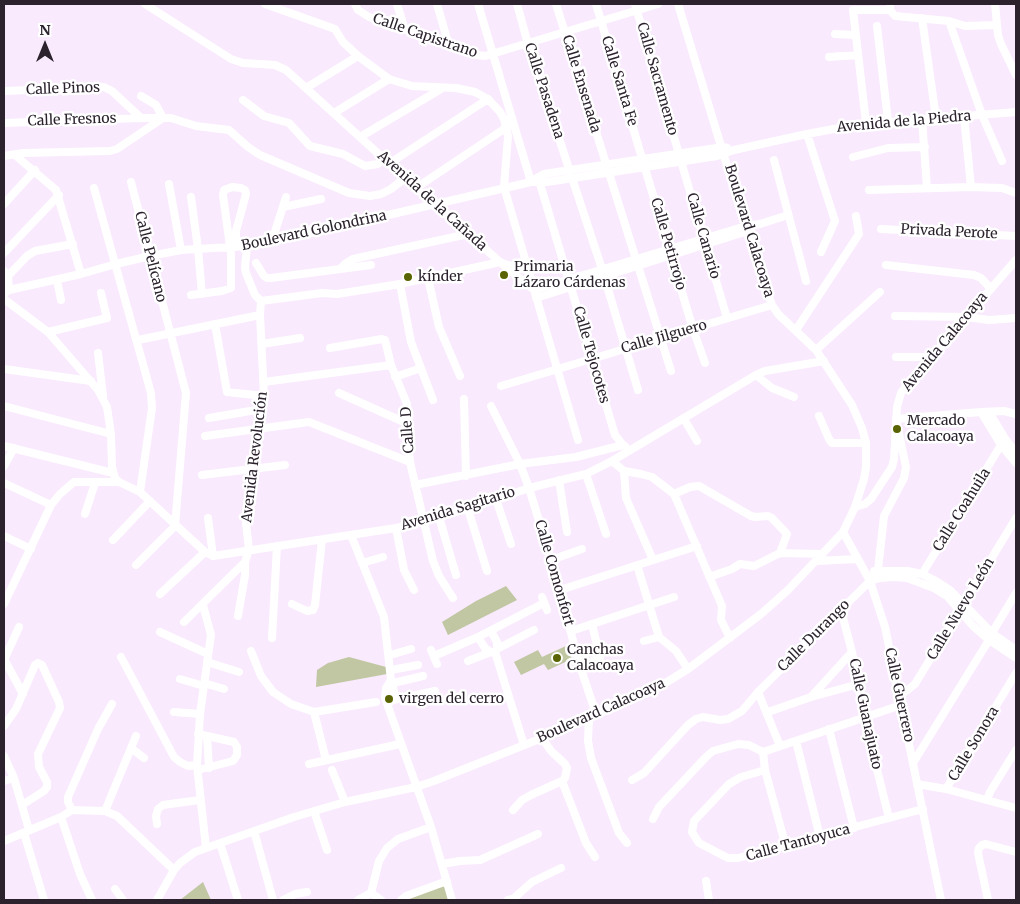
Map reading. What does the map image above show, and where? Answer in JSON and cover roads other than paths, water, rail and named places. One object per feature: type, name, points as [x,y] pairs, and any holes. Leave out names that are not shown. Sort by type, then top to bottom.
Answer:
[{"type":"street","name":"Avenida de la Cañada","points":[[145,4],[231,60],[281,67],[535,294]]},
{"type":"street","points":[[265,4],[330,26],[358,56],[389,79],[412,86],[466,89],[488,98],[500,112],[507,128],[508,148],[504,187],[578,440]]},
{"type":"street","points":[[397,4],[405,30]]},
{"type":"street","points":[[437,4],[449,46]]},
{"type":"street","points":[[478,4],[531,182]]},
{"type":"street","name":"Calle Pasadena","points":[[516,4],[573,178],[638,390]]},
{"type":"street","name":"Calle Ensenada","points":[[556,4],[671,371]]},
{"type":"street","name":"Calle Santa Fe","points":[[596,4],[644,163]]},
{"type":"street","points":[[493,55],[601,22],[636,7],[658,4]]},
{"type":"street","name":"Boulevard Calacoaya","points":[[156,900],[174,870],[188,856],[206,848],[345,802],[416,787],[542,738],[654,690],[730,638],[788,590],[843,532],[863,484],[866,443],[862,428],[852,405],[816,350],[772,305],[678,4]]},
{"type":"street","points":[[995,4],[1001,44],[1016,75]]},
{"type":"street","name":"Calle Capistrano","points":[[356,7],[368,17],[449,46],[477,55],[493,55]]},
{"type":"street","name":"Calle Sacramento","points":[[636,7],[680,158]]},
{"type":"street","points":[[866,123],[852,10],[890,7],[895,16],[948,21],[965,26],[997,25]]},
{"type":"street","points":[[922,18],[936,118]]},
{"type":"street","points":[[948,21],[982,115],[1002,161]]},
{"type":"street","points":[[877,26],[888,121]]},
{"type":"street","points":[[835,34],[855,35]]},
{"type":"street","points":[[829,57],[858,55]]},
{"type":"street","points":[[306,88],[358,56]]},
{"type":"street","points":[[334,113],[389,79]]},
{"type":"street","name":"Calle Pinos","points":[[4,92],[104,87],[112,91],[141,118]]},
{"type":"street","points":[[360,137],[441,89]]},
{"type":"street","points":[[4,156],[14,154],[110,151],[117,148],[163,118],[156,105],[141,96]]},
{"type":"street","points":[[243,100],[264,116],[289,123],[310,146],[343,154],[365,166],[387,161],[488,98]]},
{"type":"street","name":"Avenida de la Piedra","points":[[723,150],[734,150],[866,123],[1016,112]]},
{"type":"street","points":[[964,116],[971,187]]},
{"type":"street","name":"Calle Fresnos","points":[[4,123],[171,118],[196,126],[229,130],[260,155],[349,193],[359,195],[381,194],[405,178]]},
{"type":"street","points":[[922,119],[927,188]]},
{"type":"street","points":[[416,188],[507,128]]},
{"type":"street","points":[[808,134],[835,221],[821,252]]},
{"type":"street","points":[[852,157],[888,148],[925,147]]},
{"type":"street","name":"Boulevard Golondrina","points":[[6,292],[116,264],[181,250],[247,246],[272,242],[436,205],[531,182],[570,170],[606,164],[644,163],[723,150]]},
{"type":"street","points":[[14,154],[54,186],[59,195],[81,274]]},
{"type":"street","name":"Calle Canario","points":[[680,158],[727,318]]},
{"type":"street","points":[[774,160],[806,281]]},
{"type":"street","name":"Boulevard Golondrina","points":[[538,180],[573,178],[609,172],[644,163]]},
{"type":"street","name":"Calle Petirrojo","points":[[644,163],[705,363]]},
{"type":"street","points":[[4,204],[35,170]]},
{"type":"street","name":"Calle Tejocotes","points":[[538,180],[615,435],[623,445]]},
{"type":"street","name":"Calle Pelícano","points":[[131,182],[186,394],[175,526]]},
{"type":"street","points":[[169,184],[181,250]]},
{"type":"street","points":[[191,295],[231,288],[233,247],[246,194],[245,190],[241,188],[232,187],[224,190],[223,195],[233,247]]},
{"type":"street","points":[[869,190],[971,187],[1002,188],[1016,193]]},
{"type":"street","points":[[94,188],[138,340],[152,401],[140,492]]},
{"type":"street","points":[[4,253],[59,195]]},
{"type":"street","points":[[191,197],[202,294]]},
{"type":"street","points":[[272,242],[286,197]]},
{"type":"street","points":[[283,207],[321,199]]},
{"type":"street","points":[[535,294],[788,215]]},
{"type":"street","points":[[796,330],[859,234],[856,216]]},
{"type":"street","points":[[277,224],[284,239]]},
{"type":"street","name":"Privada Perote","points":[[881,229],[1016,236]]},
{"type":"street","points":[[341,268],[353,259],[468,234]]},
{"type":"street","points":[[6,292],[6,274],[28,256],[36,251],[73,244]]},
{"type":"street","points":[[247,246],[246,273],[255,295],[261,303],[322,293],[332,294],[400,284],[500,262],[516,266],[524,260]]},
{"type":"street","name":"Avenida Calacoaya","points":[[855,507],[871,500],[892,467],[897,407],[901,394],[930,357],[991,288],[1012,270],[1016,260]]},
{"type":"street","points":[[256,263],[266,278],[370,265]]},
{"type":"street","points":[[886,265],[974,275],[981,278],[991,288]]},
{"type":"street","points":[[428,278],[441,335],[460,376]]},
{"type":"street","points":[[57,280],[61,300]]},
{"type":"street","points":[[400,284],[409,334],[434,400]]},
{"type":"street","points":[[816,350],[880,292]]},
{"type":"street","points":[[48,332],[108,318],[101,293]]},
{"type":"street","points":[[4,299],[48,332],[91,381],[103,398],[107,407],[111,434],[113,473],[119,482]]},
{"type":"street","name":"Avenida Revolución","points":[[249,550],[246,523],[264,396],[261,303]]},
{"type":"street","name":"Calle Jilguero","points":[[501,386],[772,305]]},
{"type":"street","points":[[138,340],[260,314]]},
{"type":"street","points":[[895,316],[966,317],[989,320],[1016,318]]},
{"type":"street","points":[[215,324],[227,392],[264,396]]},
{"type":"street","points":[[262,344],[300,338]]},
{"type":"street","name":"Calle D","points":[[330,348],[385,340],[391,365],[406,404],[410,462],[435,569],[453,598]]},
{"type":"street","points":[[98,353],[103,398]]},
{"type":"street","points":[[896,357],[930,357]]},
{"type":"street","name":"Avenida Sagitario","points":[[213,556],[322,540],[424,522],[529,488],[586,474],[612,461],[756,375],[765,371],[824,361]]},
{"type":"street","points":[[264,382],[391,365]]},
{"type":"street","points":[[395,377],[421,368]]},
{"type":"street","points":[[4,369],[91,381]]},
{"type":"street","points":[[756,375],[772,388],[794,397]]},
{"type":"street","points":[[339,393],[406,423]]},
{"type":"street","points":[[464,399],[466,476]]},
{"type":"street","points":[[4,406],[111,434]]},
{"type":"street","name":"Calle Comonfort","points":[[490,406],[520,464],[529,488],[560,590],[593,716]]},
{"type":"street","points":[[209,418],[262,409]]},
{"type":"street","points":[[985,412],[1001,445],[1016,463]]},
{"type":"street","points":[[985,412],[1016,453]]},
{"type":"street","points":[[878,570],[884,516],[904,478],[906,468],[896,419],[985,412],[1016,414]]},
{"type":"street","points":[[819,416],[832,443],[866,443]]},
{"type":"street","points":[[684,419],[697,441]]},
{"type":"street","points":[[205,436],[310,422],[410,462]]},
{"type":"street","points":[[416,485],[520,464],[576,457],[623,445],[632,449]]},
{"type":"street","name":"Calle Coahuila","points":[[922,574],[1001,445]]},
{"type":"street","points":[[4,446],[113,473]]},
{"type":"street","points":[[4,466],[14,448]]},
{"type":"street","points":[[612,461],[624,471],[652,477],[674,494],[722,606],[721,620],[730,638]]},
{"type":"street","points":[[202,475],[285,465]]},
{"type":"street","points":[[624,471],[626,498],[653,560]]},
{"type":"street","points":[[586,474],[606,534]]},
{"type":"street","points":[[559,480],[567,532]]},
{"type":"street","points":[[4,604],[51,505],[74,482],[119,482],[140,492],[204,552],[213,556]]},
{"type":"street","points":[[4,483],[51,505]]},
{"type":"street","points":[[85,514],[95,483]]},
{"type":"street","points":[[674,494],[690,487],[699,486],[751,516],[768,516],[788,534],[780,553]]},
{"type":"street","points":[[496,499],[511,544]]},
{"type":"street","points":[[114,540],[150,501]]},
{"type":"street","points":[[468,509],[487,571]]},
{"type":"street","points":[[439,517],[456,575]]},
{"type":"street","points":[[208,518],[213,556]]},
{"type":"street","name":"Calle Nuevo León","points":[[898,694],[905,692],[915,684],[1016,518]]},
{"type":"street","points":[[136,565],[175,526]]},
{"type":"street","points":[[396,528],[404,570],[414,590]]},
{"type":"street","name":"Calle Guerrero","points":[[843,532],[870,581],[885,627],[941,900]]},
{"type":"street","points":[[351,535],[384,617],[392,681],[384,693],[391,702],[400,744],[431,827],[452,900]]},
{"type":"street","points":[[4,536],[30,549]]},
{"type":"street","points":[[292,604],[308,611],[313,610],[315,606],[322,540]]},
{"type":"street","points":[[272,638],[277,546]]},
{"type":"street","points":[[560,590],[697,546]]},
{"type":"street","points":[[551,560],[582,549]]},
{"type":"street","points":[[238,616],[249,550]]},
{"type":"street","points":[[160,594],[204,552]]},
{"type":"street","points":[[709,576],[732,569],[740,564],[754,566],[780,553],[822,554]]},
{"type":"street","points":[[362,564],[383,557]]},
{"type":"street","points":[[816,561],[858,559]]},
{"type":"street","points":[[184,622],[246,562]]},
{"type":"street","points":[[637,565],[659,637],[676,651],[688,668]]},
{"type":"street","points":[[866,572],[878,570],[907,571],[922,574],[950,590],[963,607],[973,626],[1016,650]]},
{"type":"street","name":"Calle Durango","points":[[632,780],[644,773],[688,725],[703,717],[720,720],[735,716],[742,711],[758,692],[870,581],[878,570]]},
{"type":"street","points":[[870,581],[893,577],[919,581],[934,588],[963,607]]},
{"type":"street","points":[[4,582],[12,586]]},
{"type":"street","points":[[913,763],[1016,593]]},
{"type":"street","points":[[571,632],[674,597]]},
{"type":"street","points":[[437,664],[433,653],[478,637],[544,603]]},
{"type":"street","points":[[203,605],[211,634],[198,734],[200,800],[206,848]]},
{"type":"street","name":"Calle Guanajuato","points":[[840,610],[852,652],[864,717],[889,818]]},
{"type":"street","points":[[580,666],[600,658],[592,624]]},
{"type":"street","points":[[19,627],[4,659],[22,694]]},
{"type":"street","points":[[491,630],[497,642],[494,651],[524,745]]},
{"type":"street","points":[[468,661],[494,651],[534,630]]},
{"type":"street","points":[[160,632],[207,658],[239,672]]},
{"type":"street","points":[[990,636],[1016,658]]},
{"type":"street","points":[[478,637],[481,643],[494,651]]},
{"type":"street","points":[[644,642],[659,637]]},
{"type":"street","points":[[390,654],[411,648]]},
{"type":"street","points":[[251,652],[261,676],[273,692],[291,704],[314,712],[376,702]]},
{"type":"street","points":[[811,697],[852,652]]},
{"type":"street","points":[[121,657],[174,757],[188,766],[209,768],[233,762],[238,755],[234,742],[198,734]]},
{"type":"street","points":[[4,726],[16,709],[35,665],[38,663],[42,665],[60,708],[38,754],[39,767],[48,787],[22,805]]},
{"type":"street","points":[[390,670],[418,664]]},
{"type":"street","name":"Calle Sonora","points":[[946,789],[1016,673]]},
{"type":"street","points":[[392,681],[423,676]]},
{"type":"street","points":[[180,679],[224,689]]},
{"type":"street","points":[[768,712],[811,697],[858,684]]},
{"type":"street","points":[[391,702],[435,691]]},
{"type":"street","points":[[758,692],[768,712],[780,746]]},
{"type":"street","points":[[72,810],[68,797],[98,729],[112,704]]},
{"type":"street","points":[[653,819],[659,808],[713,751],[738,744],[749,745],[762,752],[901,705]]},
{"type":"street","points":[[174,712],[200,714]]},
{"type":"street","points":[[314,712],[326,760]]},
{"type":"street","points":[[593,716],[588,742],[591,758],[619,832],[627,843]]},
{"type":"street","points":[[829,729],[854,828]]},
{"type":"street","points":[[105,811],[136,736]]},
{"type":"street","points":[[207,736],[209,768]]},
{"type":"street","points":[[513,810],[522,800],[565,778],[567,768],[542,738]]},
{"type":"street","points":[[796,741],[820,837]]},
{"type":"street","points":[[309,764],[400,744]]},
{"type":"street","points":[[131,748],[144,758]]},
{"type":"street","points":[[987,800],[1016,750]]},
{"type":"street","points":[[762,752],[765,770],[786,847]]},
{"type":"street","points":[[4,756],[14,778],[22,805],[26,832],[44,900]]},
{"type":"street","points":[[332,770],[345,802]]},
{"type":"street","name":"Calle Tantoyuca","points":[[765,770],[729,784],[694,821],[692,832],[699,843],[728,858],[738,858],[786,847],[923,809]]},
{"type":"street","points":[[4,782],[14,778]]},
{"type":"street","points":[[562,781],[586,843],[595,857]]},
{"type":"street","points":[[917,784],[946,789],[1016,808]]},
{"type":"street","points":[[157,824],[156,816],[158,810],[163,805],[200,800]]},
{"type":"street","points":[[4,841],[61,817],[72,810],[105,811],[117,816],[174,870]]},
{"type":"street","points":[[314,812],[326,850]]},
{"type":"street","points":[[61,817],[80,874],[92,900]]},
{"type":"street","points":[[358,900],[371,893],[378,861],[387,848],[398,839],[431,827]]},
{"type":"street","points":[[254,831],[273,900]]},
{"type":"street","points":[[442,864],[480,860],[538,834]]},
{"type":"street","points":[[220,843],[238,900]]},
{"type":"street","points":[[988,900],[978,853],[979,848],[986,844],[1016,852]]},
{"type":"street","points":[[508,900],[513,899],[532,882],[561,868]]},
{"type":"street","points":[[400,900],[447,881]]},
{"type":"street","points":[[706,881],[709,900]]},
{"type":"street","points":[[115,889],[123,900]]},
{"type":"street","points":[[282,900],[295,894],[307,892]]},
{"type":"street","points":[[371,893],[381,900]]},
{"type":"place","name":"Primaria Lázaro Cárdenas","points":[[504,275]]},
{"type":"place","name":"kínder","points":[[408,277]]},
{"type":"place","name":"Mercado Calacoaya","points":[[897,429]]},
{"type":"place","name":"Canchas Calacoaya","points":[[557,658]]},
{"type":"place","name":"virgen del cerro","points":[[389,699]]}]
